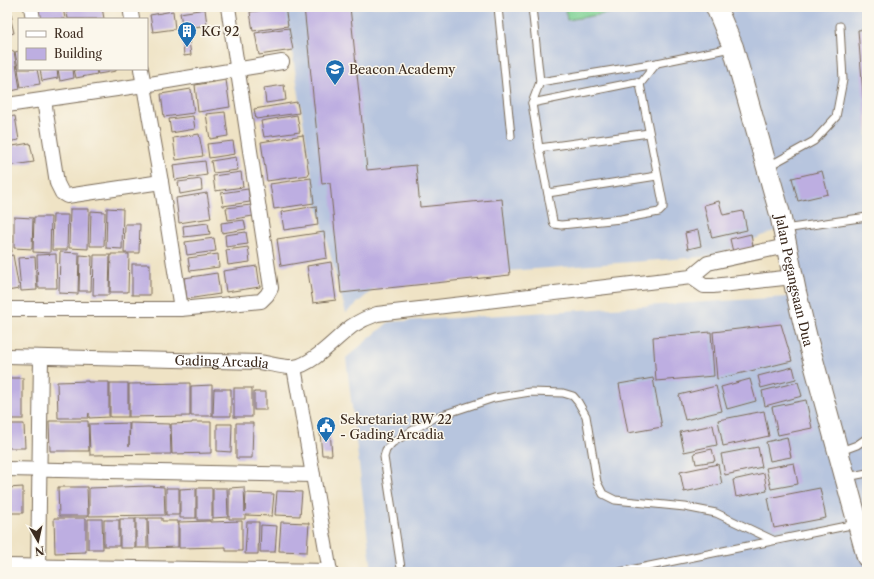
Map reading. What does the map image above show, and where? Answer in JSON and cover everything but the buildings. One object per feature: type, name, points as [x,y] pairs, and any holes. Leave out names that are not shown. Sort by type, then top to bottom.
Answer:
[{"type":"main road","name":"Jalan Pegangsaan Dua","points":[[716,7],[733,47],[767,166],[785,238],[807,338],[867,557]]},
{"type":"street","points":[[31,7],[33,18]]},
{"type":"street","points":[[130,7],[132,18]]},
{"type":"street","points":[[7,309],[180,308],[262,301],[267,295],[271,288],[228,7]]},
{"type":"street","points":[[7,105],[144,85],[282,62]]},
{"type":"street","points":[[141,70],[161,182],[180,308]]},
{"type":"street","points":[[44,100],[56,183],[62,193],[67,196],[161,182]]},
{"type":"street","points":[[7,566],[38,569],[330,571],[294,367],[306,363],[351,327],[362,320],[377,314],[691,277],[708,262],[785,238]]},
{"type":"street","points":[[691,277],[704,286],[794,284]]},
{"type":"street","name":"Gading Arcadia","points":[[7,356],[258,362],[294,367]]},
{"type":"street","points":[[38,569],[41,357]]},
{"type":"street","points":[[7,469],[312,475]]},
{"type":"lane","points":[[498,7],[511,136]]},
{"type":"lane","points":[[532,7],[540,82],[532,103],[554,224],[557,225],[648,215],[660,212],[663,208],[640,84],[657,63]]},
{"type":"lane","points":[[767,166],[814,140],[836,117],[843,80],[840,26]]},
{"type":"lane","points":[[540,82],[657,63],[733,47]]},
{"type":"lane","points":[[532,103],[636,82],[640,84]]},
{"type":"lane","points":[[539,148],[649,133]]},
{"type":"lane","points":[[548,193],[657,176]]},
{"type":"lane","points":[[785,238],[867,217]]},
{"type":"lane","points":[[403,572],[401,568],[384,457],[386,450],[392,443],[434,418],[494,398],[530,392],[563,393],[573,396],[578,402],[586,416],[597,482],[603,494],[615,500],[685,507],[716,513],[772,540]]},
{"type":"lane","points":[[838,452],[857,445],[867,438]]},
{"type":"lane","points":[[845,477],[867,473]]},
{"type":"lane","points":[[620,572],[772,540],[858,524]]},
{"type":"shaded area","points":[[285,7],[867,7],[867,572],[372,572],[346,358],[389,322],[788,297],[776,230],[714,256],[384,280],[346,313],[316,201]]},
{"type":"green space","points":[[565,7],[635,7],[635,9],[567,20]]},
{"type":"place","name":"KG 92","points":[[187,48]]},
{"type":"place","name":"Beacon Academy","points":[[335,86]]},
{"type":"place","name":"Sekretariat RW 22 - Gading Arcadia","points":[[326,443]]}]
